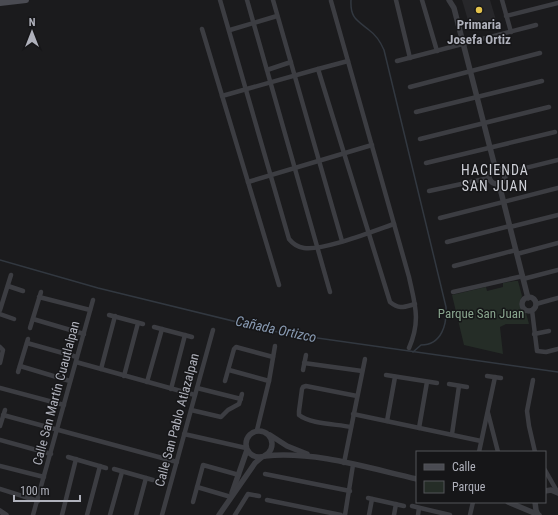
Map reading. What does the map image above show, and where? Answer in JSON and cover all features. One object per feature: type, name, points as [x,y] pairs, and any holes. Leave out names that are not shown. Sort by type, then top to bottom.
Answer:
[{"type":"main road","points":[[0,3],[26,0]]},
{"type":"street","points":[[220,0],[230,30],[289,239],[294,245],[304,248],[318,248],[394,224]]},
{"type":"street","points":[[247,0],[330,292]]},
{"type":"street","points":[[273,0],[342,241]]},
{"type":"street","points":[[396,0],[410,58]]},
{"type":"street","points":[[422,0],[437,51]]},
{"type":"street","points":[[450,0],[454,8],[495,167]]},
{"type":"street","points":[[454,0],[454,8]]},
{"type":"street","points":[[502,0],[511,32]]},
{"type":"street","points":[[331,1],[409,277],[417,312],[414,334],[409,348]]},
{"type":"street","points":[[506,16],[558,3]]},
{"type":"street","points":[[230,30],[277,16]]},
{"type":"street","points":[[397,61],[536,25]]},
{"type":"street","points":[[202,29],[279,285]]},
{"type":"street","points":[[410,87],[540,53]]},
{"type":"street","points":[[222,96],[348,61]]},
{"type":"street","points":[[267,70],[291,62]]},
{"type":"street","points":[[318,69],[390,302],[396,307],[401,308],[415,304]]},
{"type":"street","points":[[416,112],[542,81]]},
{"type":"street","points":[[420,139],[549,107]]},
{"type":"street","points":[[426,163],[555,132]]},
{"type":"street","points":[[248,182],[372,145]]},
{"type":"street","points":[[505,174],[558,160]]},
{"type":"street","points":[[495,167],[502,169],[505,174],[505,178],[499,184]]},
{"type":"street","points":[[495,167],[489,172],[489,178],[492,182],[499,184]]},
{"type":"street","points":[[429,191],[489,178]]},
{"type":"street","points":[[499,184],[528,298]]},
{"type":"street","points":[[440,218],[558,188]]},
{"type":"street","points":[[447,242],[558,215]]},
{"type":"street","points":[[454,266],[558,243]]},
{"type":"street","points":[[452,292],[558,270]]},
{"type":"street","points":[[0,310],[11,274]]},
{"type":"street","points":[[8,286],[23,291]]},
{"type":"street","points":[[30,328],[41,292]]},
{"type":"street","points":[[39,297],[90,310]]},
{"type":"street","points":[[532,310],[525,310],[523,302],[528,298],[534,299],[536,304]]},
{"type":"street","points":[[558,298],[536,304],[535,308],[532,310],[537,351],[546,352],[558,349]]},
{"type":"street","name":"Calle San Martín Cuautlalpan","points":[[33,515],[93,300]]},
{"type":"street","points":[[0,314],[14,319]]},
{"type":"street","points":[[109,315],[141,323],[124,376]]},
{"type":"street","points":[[101,369],[115,316]]},
{"type":"street","points":[[33,319],[84,334]]},
{"type":"street","points":[[154,327],[192,337]]},
{"type":"street","points":[[147,382],[162,329]]},
{"type":"street","name":"Calle San Pablo Atlazalpan","points":[[162,515],[213,330]]},
{"type":"street","points":[[534,334],[549,331]]},
{"type":"street","points":[[171,389],[185,335]]},
{"type":"street","points":[[18,372],[27,341],[77,357]]},
{"type":"street","points":[[219,515],[230,497],[239,475],[247,449],[246,439],[257,430],[269,381],[275,346]]},
{"type":"street","points":[[0,347],[3,350],[0,363]]},
{"type":"street","points":[[225,381],[234,349],[236,347],[274,357]]},
{"type":"street","points":[[303,370],[306,356]]},
{"type":"street","points":[[344,463],[350,427],[365,359]]},
{"type":"street","points":[[76,362],[195,395]]},
{"type":"street","points":[[304,363],[362,371]]},
{"type":"street","points":[[20,366],[70,381]]},
{"type":"street","points":[[228,370],[269,381]]},
{"type":"street","points":[[386,375],[437,384]]},
{"type":"street","points":[[487,376],[501,378]]},
{"type":"street","points":[[387,421],[395,377]]},
{"type":"street","points":[[479,451],[495,377]]},
{"type":"street","points":[[533,380],[527,411],[535,451]]},
{"type":"street","points":[[419,428],[427,382]]},
{"type":"street","points":[[450,384],[467,387]]},
{"type":"street","points":[[452,434],[459,386]]},
{"type":"street","points":[[350,427],[308,420],[299,414],[303,387],[357,396]]},
{"type":"street","points":[[0,388],[64,405]]},
{"type":"street","points":[[191,410],[221,417],[228,410],[239,404],[241,396],[197,388]]},
{"type":"street","points":[[488,410],[498,451]]},
{"type":"street","points":[[0,426],[4,412],[57,429],[177,462]]},
{"type":"street","points":[[353,414],[481,441]]},
{"type":"street","points":[[257,430],[266,432],[288,446],[313,457]]},
{"type":"street","points":[[184,434],[247,449],[254,456],[278,454],[313,457],[416,479]]},
{"type":"street","points":[[230,497],[238,490],[255,463],[271,450],[272,442],[269,435]]},
{"type":"street","points":[[0,440],[50,454]]},
{"type":"street","points":[[68,457],[106,468]]},
{"type":"street","points":[[62,515],[76,459]]},
{"type":"street","points":[[193,502],[203,465],[239,475]]},
{"type":"street","points":[[345,515],[353,465]]},
{"type":"street","points":[[0,466],[44,477]]},
{"type":"street","points":[[87,515],[100,466]]},
{"type":"street","points":[[114,469],[153,480]]},
{"type":"street","points":[[110,515],[122,472]]},
{"type":"street","points":[[546,472],[558,493]]},
{"type":"street","points":[[265,474],[350,491]]},
{"type":"street","points":[[136,515],[146,478]]},
{"type":"street","points":[[197,487],[230,497]]},
{"type":"street","points":[[0,489],[38,501]]},
{"type":"street","points":[[546,491],[551,490],[558,493]]},
{"type":"street","points":[[235,515],[248,494],[259,496]]},
{"type":"street","points":[[369,515],[370,499],[404,506]]},
{"type":"street","points":[[267,500],[341,515]]},
{"type":"street","points":[[470,515],[473,503]]},
{"type":"street","points":[[510,503],[538,514]]},
{"type":"street","points":[[535,503],[538,514]]},
{"type":"street","points":[[394,515],[396,504]]},
{"type":"street","points":[[412,506],[450,515]]},
{"type":"street","points":[[418,515],[419,508]]},
{"type":"street","points":[[0,512],[6,515]]},
{"type":"shaded area","name":"Primaria Josefa Ortiz","points":[[462,0],[490,0],[496,20],[470,27]]},
{"type":"green space","name":"Parque San Juan","points":[[518,281],[522,296],[520,308],[526,313],[529,324],[506,324],[500,327],[503,354],[464,345],[452,295],[486,287],[487,291],[503,287],[503,283]]},
{"type":"waterway","points":[[351,0],[353,15],[374,34],[384,50],[446,307],[442,332],[434,341],[421,345],[413,352]]},
{"type":"waterway","name":"Cañada Ortizco","points":[[0,260],[98,288],[282,333],[558,372]]},
{"type":"place","name":"Primaria Josefa Ortiz","points":[[479,10]]},
{"type":"district","name":"HACIENDA SAN JUAN","points":[[495,178]]}]
